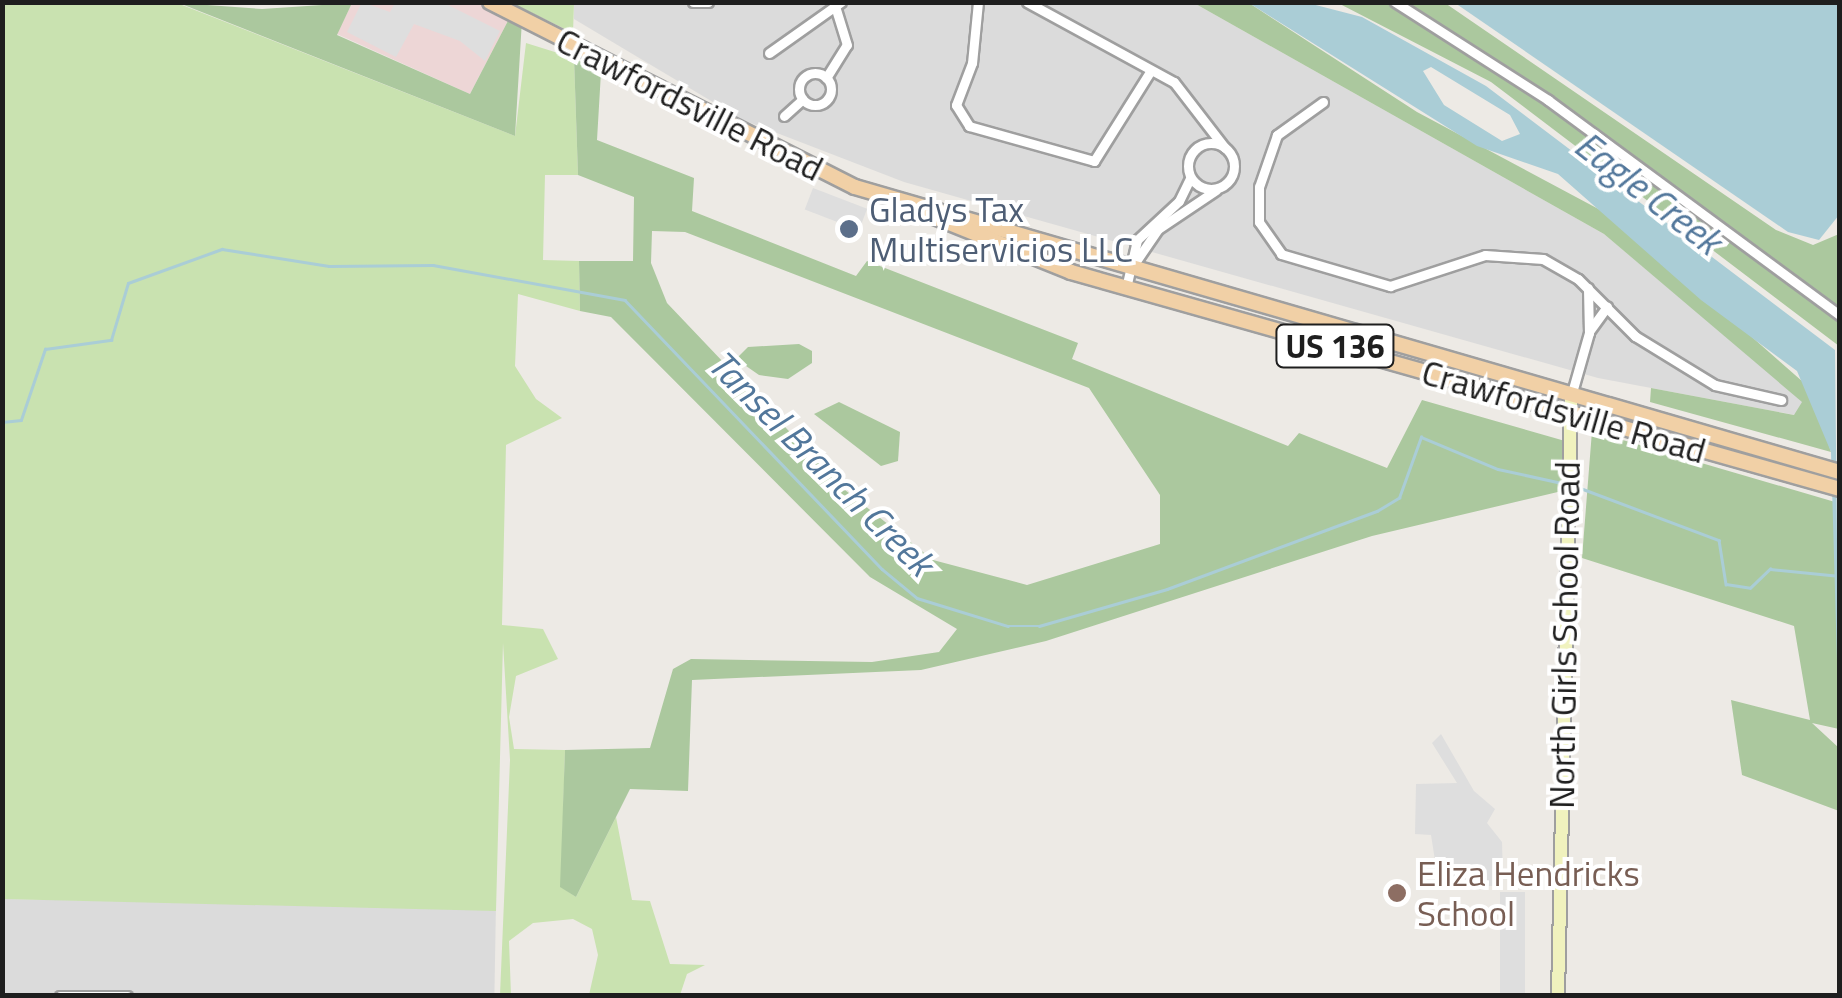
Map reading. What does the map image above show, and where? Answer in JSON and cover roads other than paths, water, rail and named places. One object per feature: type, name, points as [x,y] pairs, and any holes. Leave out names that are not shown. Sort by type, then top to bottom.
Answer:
[{"type":"main road","name":"Crawfordsville Road","points":[[490,2],[970,237],[1126,288],[1840,489]]},
{"type":"main road","name":"Crawfordsville Road","points":[[892,200],[1840,472]]},
{"type":"main road","name":"North Girls School Road","points":[[1558,996],[1566,464],[1572,396]]},
{"type":"street","points":[[693,2],[708,2]]},
{"type":"street","points":[[978,2],[956,111],[966,124],[1081,161],[1100,158],[1151,70]]},
{"type":"street","points":[[1027,2],[1184,90],[1234,166],[1222,186],[1158,228],[1131,269]]},
{"type":"street","points":[[1395,2],[1548,100],[1840,315]]},
{"type":"street","points":[[769,53],[838,4],[847,45],[826,78],[826,99],[803,99],[784,116]]},
{"type":"street","points":[[803,99],[804,77],[826,78]]},
{"type":"street","points":[[1323,102],[1277,136],[1259,187],[1260,222],[1281,254],[1390,286],[1477,256],[1517,254],[1550,262],[1588,288],[1635,336],[1715,386],[1781,400]]},
{"type":"street","points":[[1126,288],[1142,233],[1179,201],[1190,178],[1188,158],[1200,145],[1204,120]]},
{"type":"street","points":[[1200,145],[1225,148]]},
{"type":"street","points":[[1190,178],[1206,189],[1222,186]]},
{"type":"street","points":[[1572,396],[1588,333],[1588,288]]},
{"type":"street","points":[[1588,333],[1607,307]]},
{"type":"street","points":[[60,996],[127,996]]},
{"type":"water","name":"Eagle Creek","points":[[1249,3],[1308,3],[1362,17],[1486,86],[1835,350],[1839,731],[1831,452],[1797,371],[1701,300],[1558,174],[1477,146]],"holes":[[[1431,67],[1510,115],[1520,134],[1502,141],[1444,105],[1423,71]]]},
{"type":"water","points":[[1455,3],[1839,3],[1839,215],[1819,240],[1788,232]]},
{"type":"waterway","name":"Tansel Branch Creek","points":[[2,422],[21,420],[45,349],[111,340],[128,283],[222,249],[329,266],[433,265],[625,300],[882,569],[917,598],[1008,626],[1039,626],[1167,589],[1377,511],[1399,498],[1421,437],[1498,469],[1562,483]]},
{"type":"waterway","name":"Tansel Branch Creek","points":[[1575,486],[1719,540],[1726,584],[1750,588],[1770,569],[1840,576]]},
{"type":"place","name":"Gladys Tax Multiservicios LLC","points":[[849,229]]},
{"type":"place","name":"Eliza Hendricks School","points":[[1397,893]]}]
